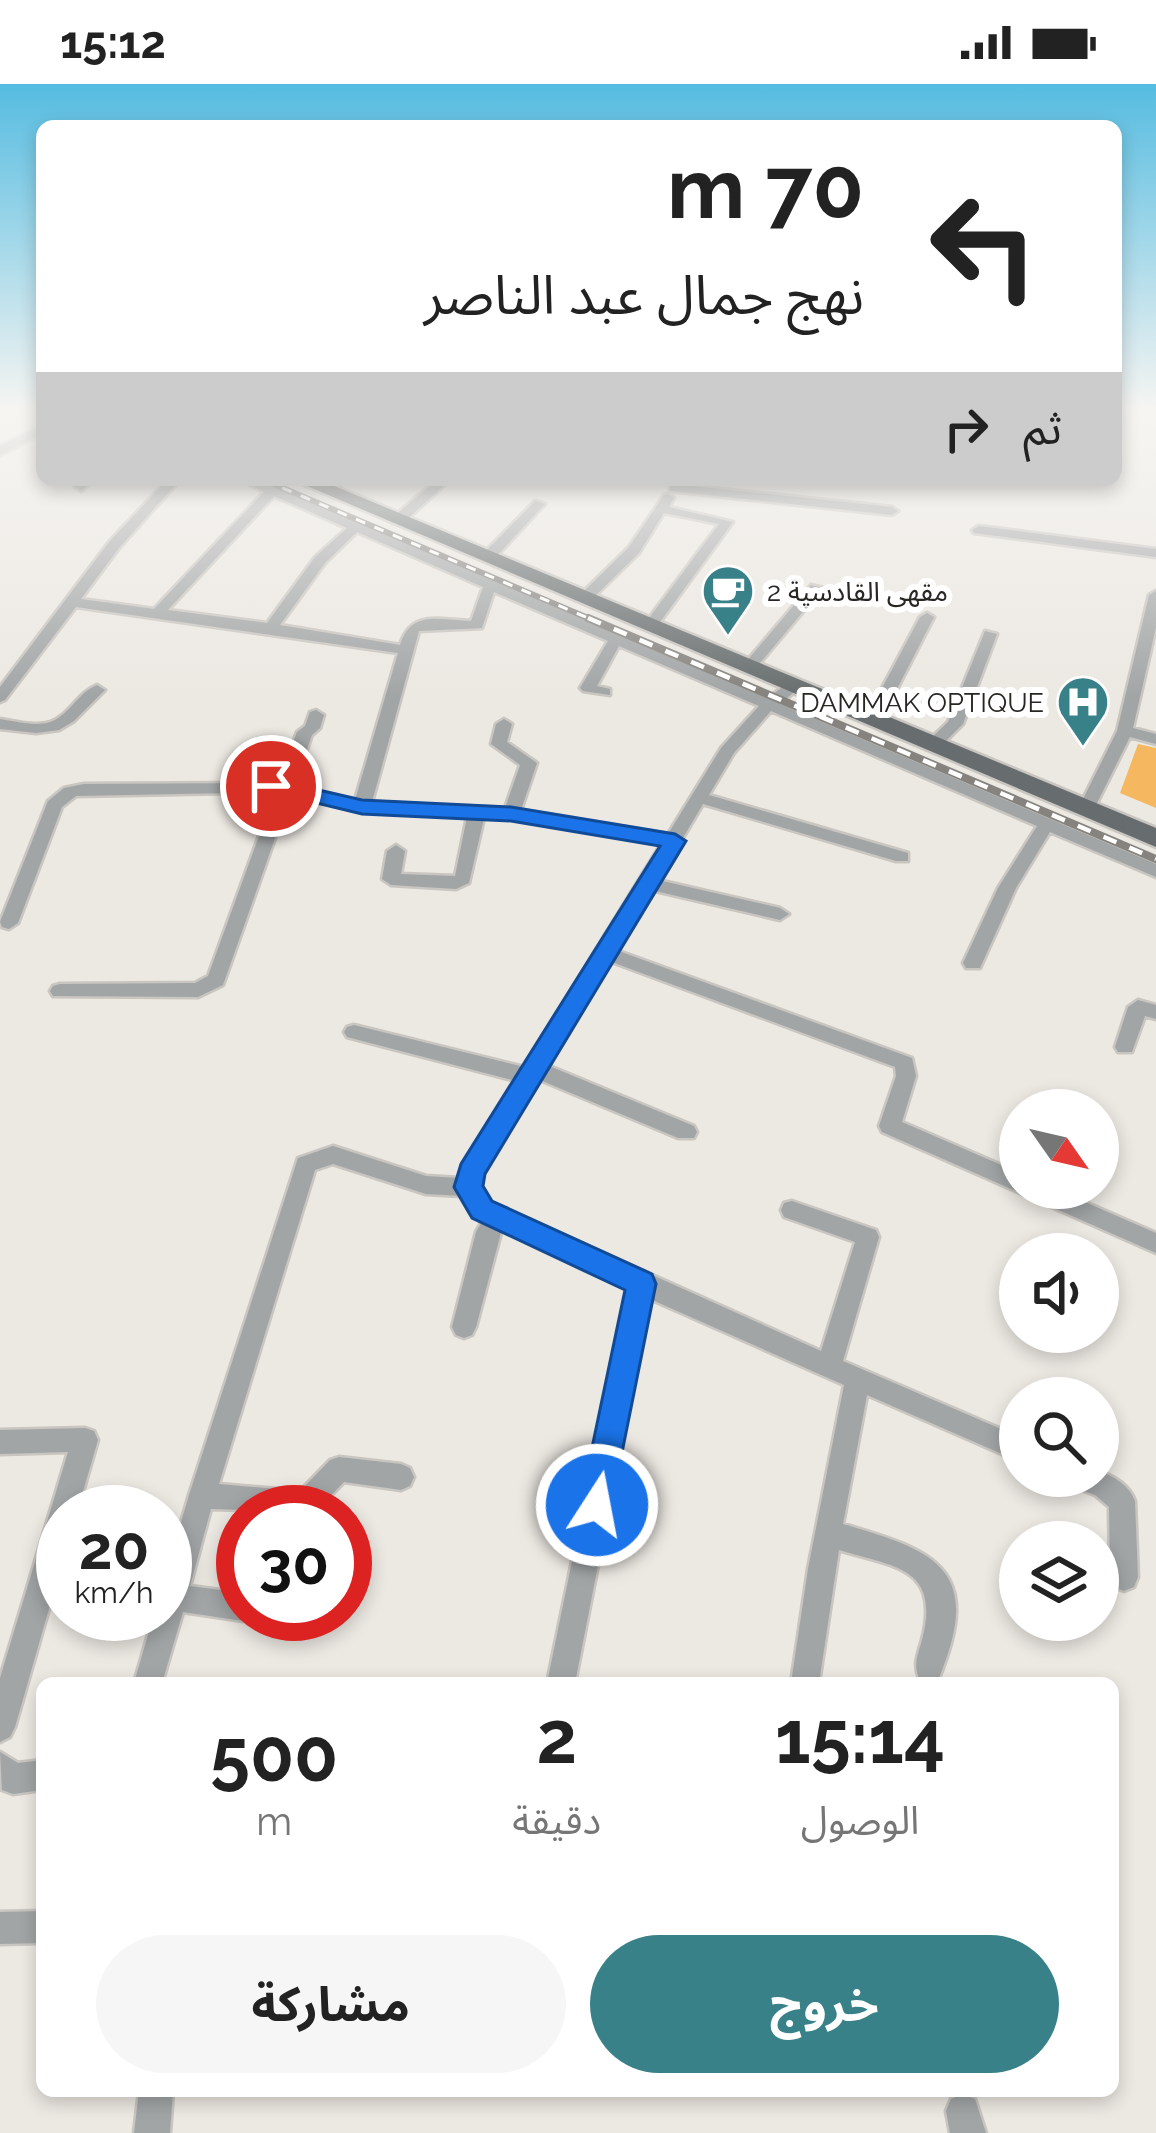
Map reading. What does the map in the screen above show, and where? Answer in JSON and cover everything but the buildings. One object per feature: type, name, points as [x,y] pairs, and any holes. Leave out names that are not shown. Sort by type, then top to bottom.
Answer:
[{"type":"main road","points":[[364,506],[1156,838]]},
{"type":"street","points":[[0,697],[114,544],[150,506]]},
{"type":"street","points":[[158,613],[258,506]]},
{"type":"street","points":[[306,506],[1156,871]]},
{"type":"street","points":[[398,520],[415,506]]},
{"type":"street","points":[[488,557],[537,506]]},
{"type":"street","points":[[585,598],[634,550],[664,506]]},
{"type":"street","points":[[843,506],[892,512]]},
{"type":"street","points":[[650,626],[727,522],[662,509]]},
{"type":"street","points":[[271,628],[320,560],[355,527]]},
{"type":"street","points":[[979,530],[1156,553]]},
{"type":"street","points":[[362,807],[412,629],[421,624],[477,625],[494,584]]},
{"type":"street","points":[[749,666],[816,588]]},
{"type":"street","points":[[1086,809],[1125,731],[1156,596]]},
{"type":"street","points":[[72,602],[406,650]]},
{"type":"street","points":[[874,718],[928,617]]},
{"type":"street","points":[[934,744],[955,724],[989,634]]},
{"type":"street","points":[[605,692],[588,688],[616,637]]},
{"type":"street","points":[[795,684],[770,703],[728,751],[471,1172],[468,1187],[482,1209],[999,1441]]},
{"type":"street","points":[[0,724],[48,728],[61,724],[82,699],[97,690]]},
{"type":"street","points":[[60,991],[198,990],[216,980],[316,715]]},
{"type":"street","points":[[504,724],[499,744],[530,763],[511,814]]},
{"type":"street","points":[[1125,731],[1156,739]]},
{"type":"street","points":[[9,923],[54,806],[70,792],[271,786],[362,807],[511,814],[675,841]]},
{"type":"street","points":[[700,799],[902,857]]},
{"type":"street","points":[[396,851],[391,879],[456,884],[463,879],[477,812]]},
{"type":"street","points":[[973,963],[1007,888],[1047,824]]},
{"type":"street","points":[[649,884],[780,914]]},
{"type":"street","points":[[606,953],[904,1063],[906,1076],[890,1126],[999,1174]]},
{"type":"street","points":[[1125,1047],[1138,1007],[1156,1012]]},
{"type":"street","points":[[354,1033],[533,1073],[686,1132]]},
{"type":"street","points":[[192,1530],[306,1164],[333,1155],[426,1185],[468,1187]]},
{"type":"street","points":[[1079,1209],[1156,1243]]},
{"type":"street","points":[[792,1210],[868,1237],[829,1366]]},
{"type":"street","points":[[464,1327],[487,1232],[497,1216]]},
{"type":"street","points":[[562,1677],[641,1284]]},
{"type":"street","points":[[806,1677],[818,1585],[858,1378]]},
{"type":"street","points":[[0,1442],[86,1440],[0,1727]]},
{"type":"street","points":[[202,1495],[304,1504],[339,1469],[401,1478]]},
{"type":"street","points":[[1117,1497],[1123,1502],[1124,1577]]},
{"type":"street","points":[[831,1534],[925,1564],[942,1587],[944,1621],[929,1668]]},
{"type":"street","points":[[150,1677],[160,1641]]},
{"type":"street","points":[[0,1767],[13,1778],[36,1776]]},
{"type":"street","points":[[0,1928],[36,1927]]},
{"type":"street","points":[[152,2133],[156,2097]]},
{"type":"railway","points":[[324,506],[595,621]]},
{"type":"railway","points":[[588,618],[1156,859]]},
{"type":"place","name":"مقهى القادسية 2","points":[[728,637]]},
{"type":"place","name":"DAMMAK OPTIQUE","points":[[1083,748]]},
{"type":"route","points":[[271,786],[362,807],[511,814],[675,841],[471,1172],[468,1187],[482,1209],[641,1284],[597,1505]]}]
